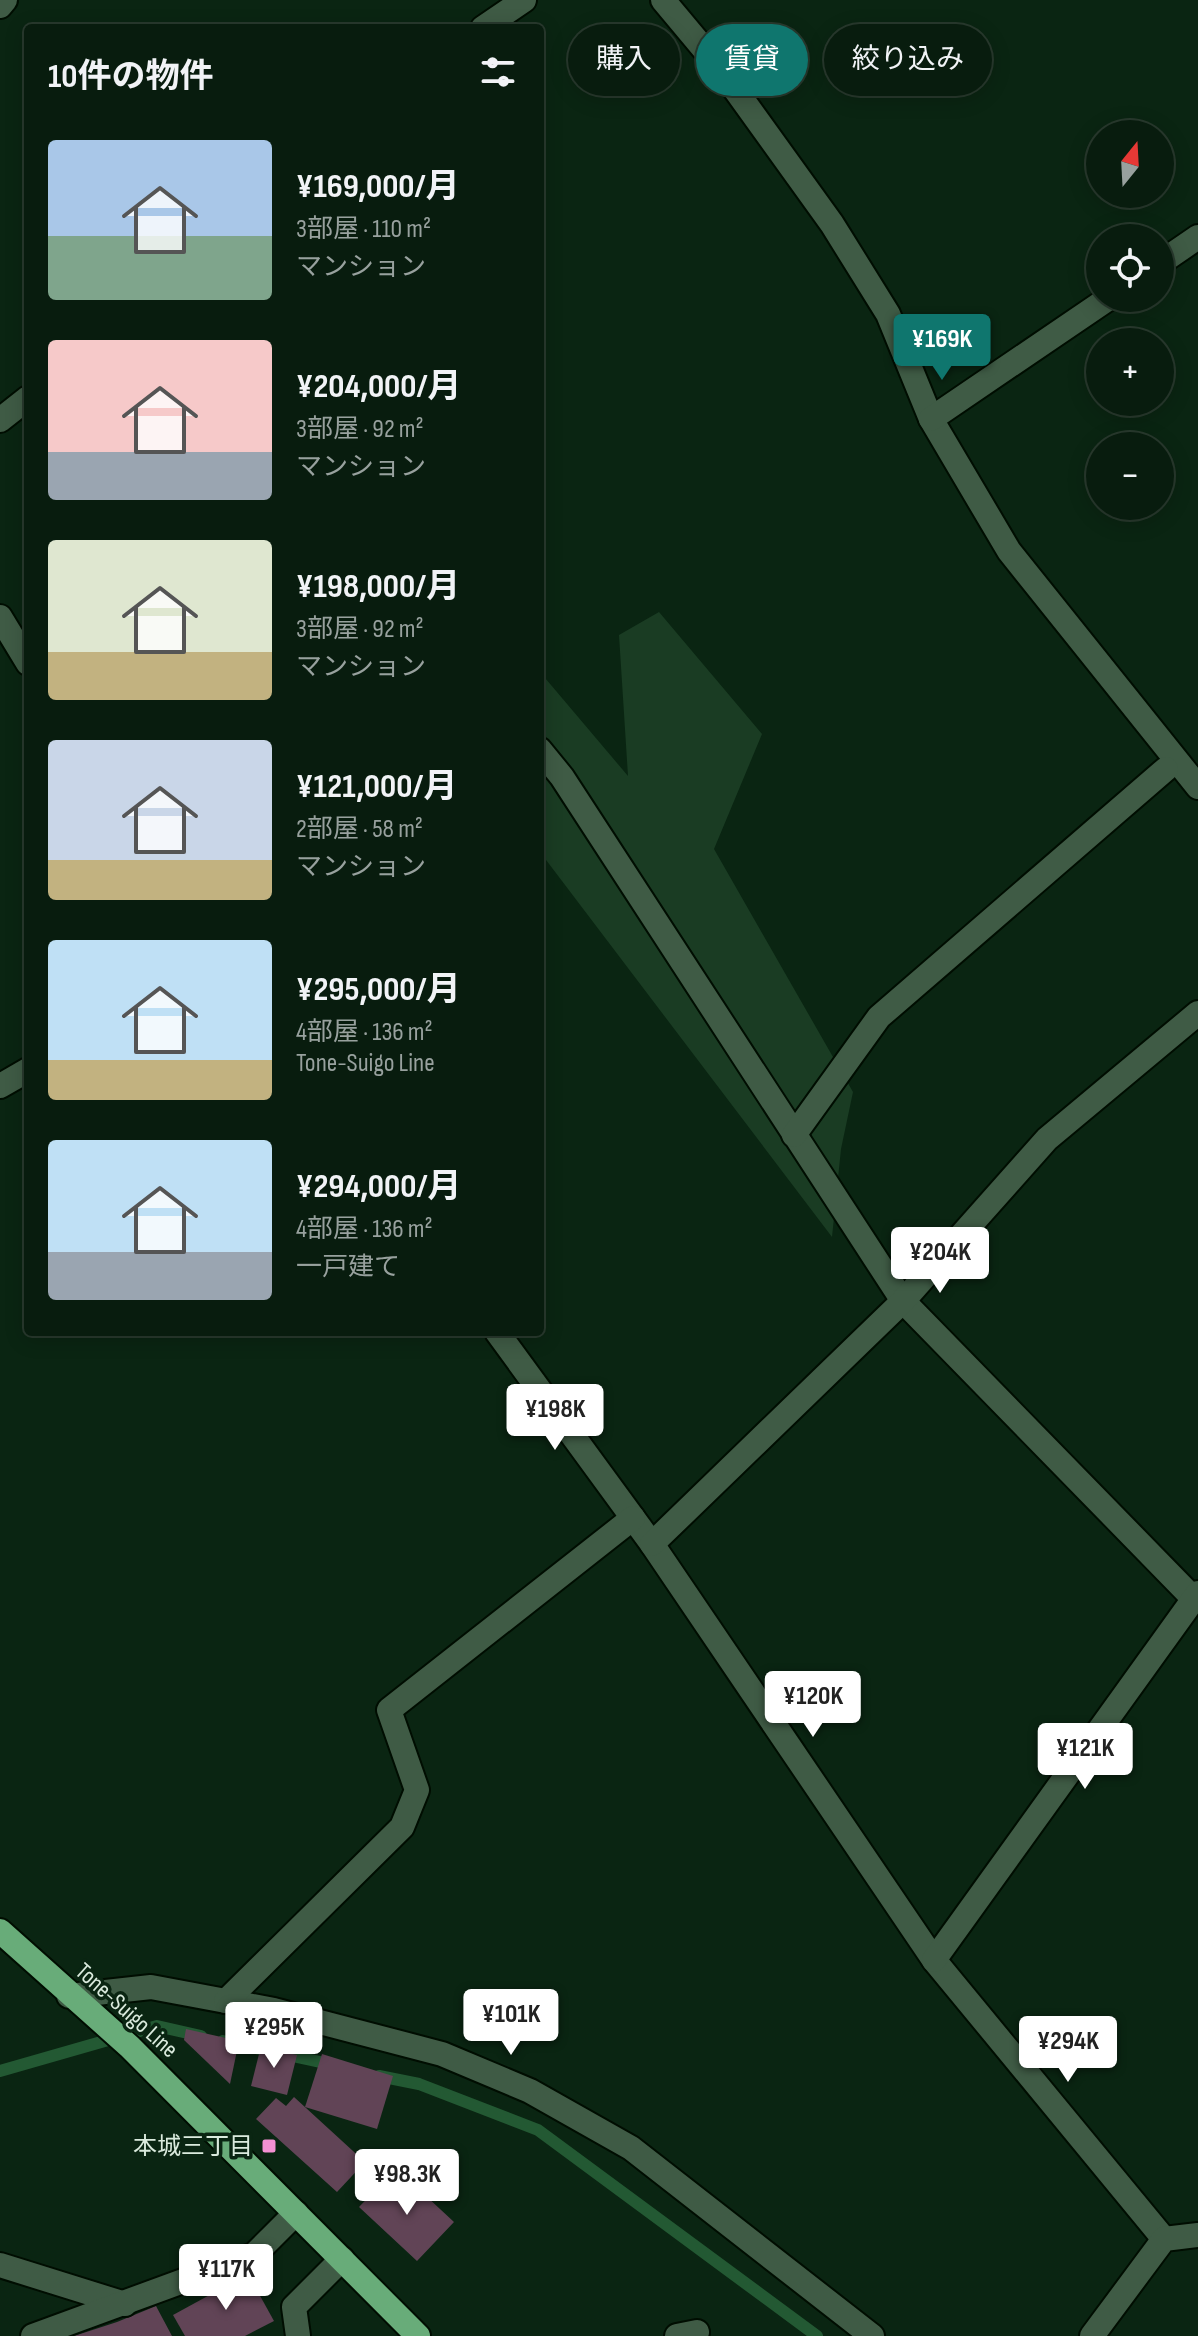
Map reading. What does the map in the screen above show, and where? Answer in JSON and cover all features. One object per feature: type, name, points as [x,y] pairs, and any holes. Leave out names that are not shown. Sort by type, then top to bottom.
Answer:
[{"type":"highway","name":"Tone-Suigo Line","points":[[0,1931],[69,1996],[130,2047],[418,2336]]},
{"type":"street","points":[[0,6],[5,0]]},
{"type":"street","points":[[489,24],[524,0]]},
{"type":"street","points":[[663,0],[719,67],[832,224],[888,314],[931,419],[1009,551],[1198,787]]},
{"type":"street","points":[[1174,253],[1198,237]]},
{"type":"street","points":[[931,419],[1088,312]]},
{"type":"street","points":[[0,420],[24,401]]},
{"type":"street","points":[[0,617],[24,656]]},
{"type":"street","points":[[544,755],[562,777],[903,1301],[1196,1596],[934,1960]]},
{"type":"street","points":[[794,1135],[879,1017],[1166,769]]},
{"type":"street","points":[[652,1544],[903,1301],[1047,1139],[1198,1013]]},
{"type":"street","points":[[0,1086],[24,1072]]},
{"type":"street","points":[[500,1336],[652,1544],[934,1960],[1164,2239]]},
{"type":"street","points":[[226,2001],[402,1827],[417,1790],[389,1710],[633,1518]]},
{"type":"street","points":[[69,1996],[151,1987],[226,2001],[442,2054],[530,2091],[631,2148],[872,2336]]},
{"type":"street","points":[[33,2336],[254,2255],[296,2213]]},
{"type":"street","points":[[1092,2336],[1164,2239],[1198,2235]]},
{"type":"street","points":[[298,2336],[294,2307],[342,2259]]},
{"type":"street","points":[[0,2265],[125,2304]]},
{"type":"green space","points":[[659,612],[762,734],[714,849],[853,1092],[841,1149],[832,1237],[544,857],[544,677],[628,776],[619,635]]},
{"type":"building","points":[[186,2029],[239,2041],[230,2084],[184,2040]]},
{"type":"building","points":[[261,2046],[297,2055],[287,2095],[251,2086]]},
{"type":"building","points":[[322,2054],[393,2076],[377,2129],[305,2107]]},
{"type":"building","points":[[294,2097],[365,2162],[337,2192],[256,2119],[276,2098],[286,2106]]},
{"type":"building","points":[[386,2179],[402,2194],[412,2183],[454,2222],[417,2261],[359,2207]]},
{"type":"building","points":[[248,2274],[274,2321],[245,2336],[185,2336],[173,2315]]},
{"type":"building","points":[[156,2306],[172,2336],[74,2336],[117,2322]]},
{"type":"waterway","points":[[0,2071],[157,2026],[201,2036]]},
{"type":"waterway","points":[[223,2041],[334,2065]]},
{"type":"waterway","points":[[379,2076],[419,2084],[538,2130],[817,2336]]},
{"type":"place","name":"本城三丁目","points":[[269,2146]]}]
